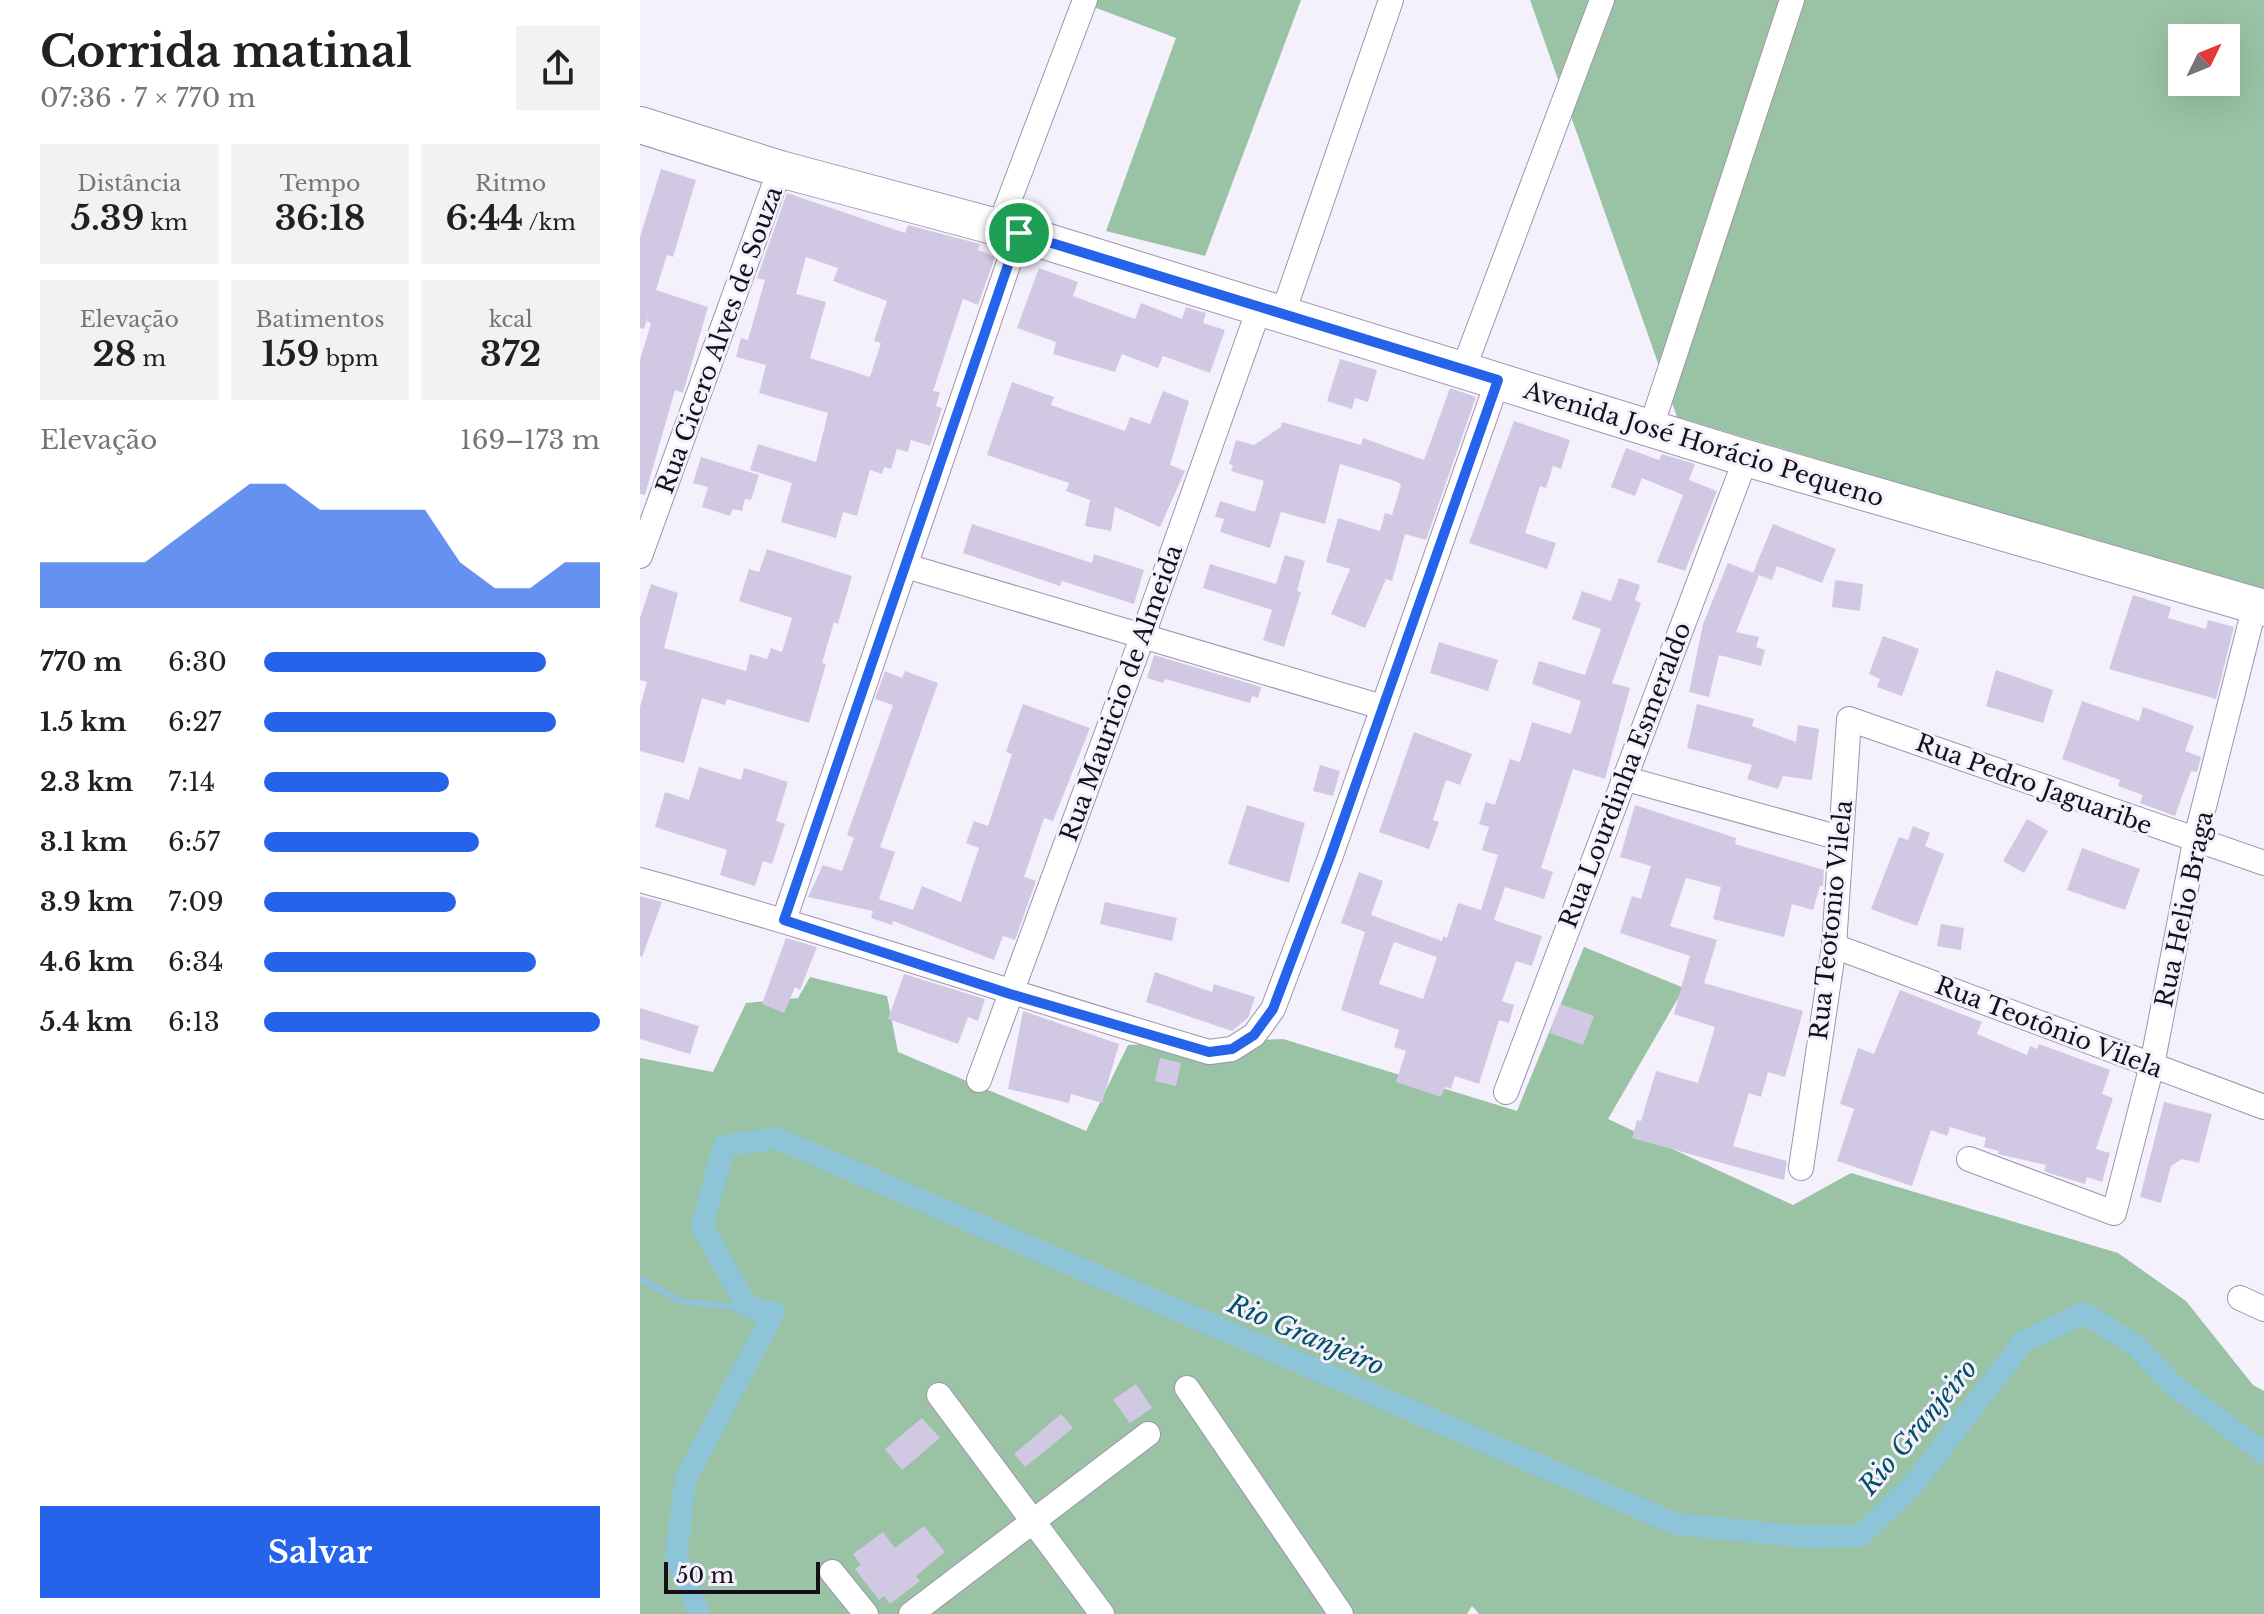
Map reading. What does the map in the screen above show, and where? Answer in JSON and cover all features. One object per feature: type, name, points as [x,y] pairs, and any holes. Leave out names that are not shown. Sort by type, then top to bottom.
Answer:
[{"type":"street","points":[[784,920],[906,566],[1009,230],[1085,0]]},
{"type":"street","name":"Rua Mauricio de Almeida","points":[[979,1080],[1143,635],[1391,0]]},
{"type":"street","points":[[1463,370],[1602,0]]},
{"type":"street","points":[[1651,427],[1792,0]]},
{"type":"street","name":"Avenida José Horácio Pequeno","points":[[640,125],[780,169],[1009,230],[1746,458],[2259,607]]},
{"type":"street","name":"Rua Cicero Alves de Souza","points":[[640,556],[780,169]]},
{"type":"street","points":[[640,880],[784,920],[1010,994],[1209,1052],[1232,1049],[1254,1035],[1273,1009],[1498,380]]},
{"type":"street","name":"Rua Lourdinha Esmeraldo","points":[[1506,1092],[1746,458]]},
{"type":"street","points":[[906,566],[1382,707]]},
{"type":"street","name":"Rua Helio Braga","points":[[1969,1159],[2114,1213],[2152,1065],[2195,842],[2259,607]]},
{"type":"street","name":"Rua Pedro Jaguaribe","points":[[1849,719],[2195,842],[2264,863]]},
{"type":"street","name":"Rua Teotonio Vilela","points":[[1801,1168],[1834,946],[1849,719]]},
{"type":"street","points":[[1623,778],[1840,838]]},
{"type":"street","name":"Rua Teotônio Vilela","points":[[1834,946],[2264,1107]]},
{"type":"street","points":[[2240,1298],[2264,1309]]},
{"type":"street","points":[[1187,1388],[1341,1614]]},
{"type":"street","points":[[939,1395],[1102,1614]]},
{"type":"street","points":[[911,1614],[1148,1434]]},
{"type":"street","points":[[832,1572],[866,1614]]},
{"type":"green space","points":[[1075,0],[1301,0],[1205,256],[1106,231],[1176,38]]},
{"type":"green space","points":[[1530,0],[2264,0],[2264,593],[1677,417]]},
{"type":"green space","points":[[1584,947],[1684,988],[1608,1119],[1793,1205],[1851,1173],[2118,1253],[2186,1301],[2253,1385],[2264,1391],[2264,1614],[1479,1614],[1472,1606],[1467,1614],[640,1614],[640,1058],[713,1072],[746,1003],[798,998],[810,977],[887,996],[898,1052],[1086,1131],[1128,1045],[1283,1039],[1517,1111]]},
{"type":"building","points":[[661,169],[696,180],[673,257],[667,255],[656,290],[708,307],[683,393],[675,390],[645,495],[640,494],[640,360],[651,323],[646,321],[644,329],[640,328],[640,237]]},
{"type":"building","points":[[787,193],[905,233],[908,225],[980,244],[978,250],[995,257],[978,305],[963,299],[933,391],[940,392],[936,406],[942,408],[930,446],[911,440],[908,452],[897,449],[891,469],[884,467],[882,474],[870,470],[857,516],[843,512],[836,538],[781,522],[792,483],[750,470],[758,444],[816,462],[828,413],[759,393],[766,365],[736,357],[741,338],[748,340],[765,280],[757,278]],"holes":[[[806,257],[838,268],[833,281],[887,301],[874,341],[881,343],[870,377],[810,358],[826,302],[796,294]]]},
{"type":"building","points":[[1039,268],[1078,282],[1073,296],[1135,319],[1141,303],[1182,319],[1186,307],[1206,313],[1203,323],[1225,330],[1210,373],[1163,356],[1158,368],[1122,354],[1115,372],[1053,354],[1056,342],[1017,328]]},
{"type":"building","points":[[1340,359],[1377,370],[1368,402],[1355,398],[1352,409],[1327,401]]},
{"type":"building","points":[[1012,382],[1054,397],[1051,405],[1125,431],[1130,417],[1150,424],[1163,391],[1189,401],[1170,465],[1185,471],[1160,527],[1115,507],[1111,531],[1085,526],[1090,500],[1066,491],[1069,483],[987,455]]},
{"type":"building","points":[[1450,388],[1476,397],[1426,540],[1405,534],[1392,581],[1386,579],[1365,628],[1331,614],[1350,569],[1326,562],[1338,518],[1380,531],[1385,513],[1392,515],[1401,485],[1398,482],[1340,464],[1325,524],[1281,512],[1270,548],[1220,532],[1224,519],[1215,517],[1220,501],[1255,512],[1264,481],[1231,471],[1233,465],[1229,464],[1236,440],[1254,445],[1281,427],[1282,422],[1361,445],[1363,438],[1424,460]]},
{"type":"building","points":[[1514,421],[1570,440],[1561,469],[1553,466],[1546,488],[1540,486],[1525,533],[1556,543],[1547,569],[1469,543]]},
{"type":"building","points":[[1626,448],[1659,460],[1662,454],[1695,464],[1689,480],[1717,491],[1685,571],[1657,562],[1683,495],[1642,478],[1635,496],[1611,487]]},
{"type":"building","points":[[701,457],[759,475],[751,500],[745,499],[742,511],[733,509],[730,516],[702,507],[708,487],[693,483]]},
{"type":"building","points":[[972,524],[1092,563],[1094,554],[1144,570],[1134,604],[1062,581],[1060,586],[963,553]]},
{"type":"building","points":[[1773,524],[1836,549],[1822,583],[1777,566],[1772,580],[1753,573]]},
{"type":"building","points":[[767,549],[852,576],[838,624],[834,622],[822,663],[826,664],[809,723],[727,699],[725,705],[702,698],[684,763],[640,751],[640,707],[647,682],[640,680],[640,618],[651,584],[678,593],[664,648],[746,671],[750,654],[767,659],[771,648],[782,652],[792,618],[739,601],[749,569],[759,572]]},
{"type":"building","points":[[1285,555],[1305,561],[1297,591],[1301,592],[1284,647],[1263,640],[1272,610],[1203,588],[1210,564],[1276,584]]},
{"type":"building","points":[[1728,563],[1759,575],[1736,632],[1759,637],[1756,647],[1765,650],[1761,666],[1719,655],[1709,697],[1689,692],[1703,624]]},
{"type":"building","points":[[1619,578],[1640,585],[1635,600],[1641,603],[1612,683],[1630,688],[1605,779],[1573,769],[1541,868],[1553,872],[1544,899],[1505,887],[1494,920],[1542,936],[1532,966],[1516,961],[1502,1001],[1514,1005],[1509,1023],[1499,1020],[1479,1084],[1455,1076],[1451,1089],[1445,1087],[1441,1097],[1396,1082],[1406,1051],[1394,1047],[1399,1030],[1341,1010],[1365,932],[1341,923],[1359,872],[1383,881],[1371,915],[1442,941],[1443,936],[1447,938],[1458,903],[1481,910],[1498,855],[1482,850],[1489,827],[1479,824],[1486,802],[1495,805],[1510,759],[1520,762],[1532,722],[1571,734],[1581,701],[1532,684],[1539,661],[1585,675],[1601,629],[1572,619],[1582,591],[1611,601]],"holes":[[[1394,942],[1437,957],[1423,999],[1379,984]]]},
{"type":"building","points":[[1835,580],[1863,584],[1860,611],[1832,607]]},
{"type":"building","points":[[2133,595],[2171,607],[2168,618],[2206,629],[2208,620],[2234,627],[2216,699],[2109,669]]},
{"type":"building","points":[[1883,636],[1919,649],[1902,696],[1877,687],[1880,679],[1869,674]]},
{"type":"building","points":[[1439,642],[1498,660],[1488,691],[1430,673]]},
{"type":"building","points":[[1154,655],[1261,687],[1258,698],[1252,696],[1250,703],[1165,679],[1163,683],[1147,678]]},
{"type":"building","points":[[1996,670],[2053,690],[2043,723],[1986,706]]},
{"type":"building","points":[[885,671],[902,678],[905,671],[938,683],[880,847],[895,852],[879,899],[913,910],[922,886],[961,902],[979,848],[966,843],[974,821],[988,826],[1012,754],[1006,752],[1023,704],[1090,728],[1053,821],[1044,818],[1024,877],[1036,881],[1015,940],[1003,936],[994,960],[893,921],[892,925],[871,918],[873,911],[808,897],[823,865],[842,871],[854,838],[847,835],[893,705],[875,699]]},
{"type":"building","points":[[2082,701],[2139,721],[2143,707],[2194,726],[2185,751],[2201,757],[2197,772],[2191,771],[2175,816],[2140,803],[2143,795],[2118,786],[2120,780],[2062,759]]},
{"type":"building","points":[[1697,704],[1754,719],[1752,726],[1796,742],[1798,725],[1819,729],[1812,780],[1783,776],[1778,789],[1747,779],[1752,765],[1687,748]]},
{"type":"building","points":[[1414,732],[1472,754],[1460,785],[1446,780],[1433,820],[1439,822],[1429,849],[1379,832]]},
{"type":"building","points":[[1320,765],[1340,771],[1333,796],[1313,791]]},
{"type":"building","points":[[699,767],[741,780],[744,768],[788,782],[776,821],[785,824],[772,864],[763,861],[755,886],[720,875],[727,850],[655,827],[665,792],[689,800]]},
{"type":"building","points":[[1247,805],[1305,823],[1289,883],[1228,864]]},
{"type":"building","points":[[1635,805],[1736,838],[1735,844],[1824,870],[1823,886],[1820,886],[1813,910],[1792,904],[1784,937],[1713,919],[1721,887],[1686,878],[1670,926],[1717,940],[1704,983],[1803,1011],[1785,1077],[1768,1072],[1761,1097],[1749,1093],[1733,1146],[1787,1161],[1784,1180],[1632,1138],[1637,1120],[1641,1121],[1656,1071],[1698,1083],[1715,1027],[1674,1014],[1690,956],[1620,933],[1632,896],[1641,899],[1651,866],[1620,857]]},
{"type":"building","points":[[2027,819],[2048,831],[2024,873],[2003,861]]},
{"type":"building","points":[[1913,826],[1930,833],[1925,846],[1944,854],[1917,926],[1871,909],[1899,837],[1908,840]]},
{"type":"building","points":[[2082,848],[2140,869],[2125,910],[2067,890]]},
{"type":"building","points":[[640,896],[662,902],[642,957],[640,956]]},
{"type":"building","points":[[1105,902],[1177,918],[1172,941],[1100,924]]},
{"type":"building","points":[[1941,924],[1964,928],[1961,950],[1937,946]]},
{"type":"building","points":[[786,938],[817,947],[800,990],[795,987],[784,1013],[762,1004]]},
{"type":"building","points":[[1155,972],[1212,992],[1214,984],[1255,997],[1248,1018],[1232,1031],[1146,1002]]},
{"type":"building","points":[[904,974],[985,999],[978,1021],[968,1017],[958,1044],[888,1019]]},
{"type":"building","points":[[1900,990],[1982,1022],[1977,1034],[2027,1055],[2030,1046],[2037,1049],[2039,1044],[2110,1070],[2102,1094],[2113,1098],[2096,1149],[2110,1153],[2102,1182],[2087,1177],[2085,1184],[2052,1174],[2044,1171],[2046,1165],[1998,1154],[1999,1151],[1984,1147],[1986,1138],[1950,1127],[1947,1136],[1931,1130],[1912,1186],[1837,1161],[1854,1109],[1840,1104],[1858,1048],[1874,1054]]},
{"type":"building","points":[[1560,1004],[1594,1016],[1583,1045],[1550,1033]]},
{"type":"building","points":[[640,1008],[699,1026],[690,1054],[640,1039]]},
{"type":"building","points":[[1023,1011],[1119,1044],[1102,1103],[1071,1094],[1069,1103],[1008,1089]]},
{"type":"building","points":[[1160,1058],[1181,1063],[1176,1086],[1155,1081]]},
{"type":"building","points":[[2164,1102],[2212,1114],[2199,1163],[2182,1159],[2171,1166],[2161,1203],[2140,1197]]},
{"type":"building","points":[[1136,1384],[1152,1408],[1130,1423],[1113,1400]]},
{"type":"building","points":[[1061,1414],[1073,1428],[1025,1467],[1014,1454]]},
{"type":"building","points":[[922,1418],[940,1438],[902,1470],[885,1449]]},
{"type":"building","points":[[924,1526],[945,1552],[916,1576],[920,1581],[890,1604],[884,1596],[879,1600],[855,1569],[861,1565],[853,1554],[883,1532],[895,1548]]},
{"type":"waterway","name":"Rio Granjeiro","points":[[699,1614],[676,1556],[686,1478],[774,1312],[747,1307],[702,1226],[724,1146],[776,1138],[1676,1524],[1805,1537],[1860,1536],[1913,1485],[2024,1341],[2084,1313],[2137,1346],[2172,1384],[2264,1453]]},
{"type":"waterway","points":[[640,1279],[681,1301],[774,1312]]},
{"type":"route","points":[[1019,233],[1498,380],[1330,858],[1273,1009],[1254,1035],[1232,1049],[1209,1052],[1010,994],[784,920],[1019,233]]}]
